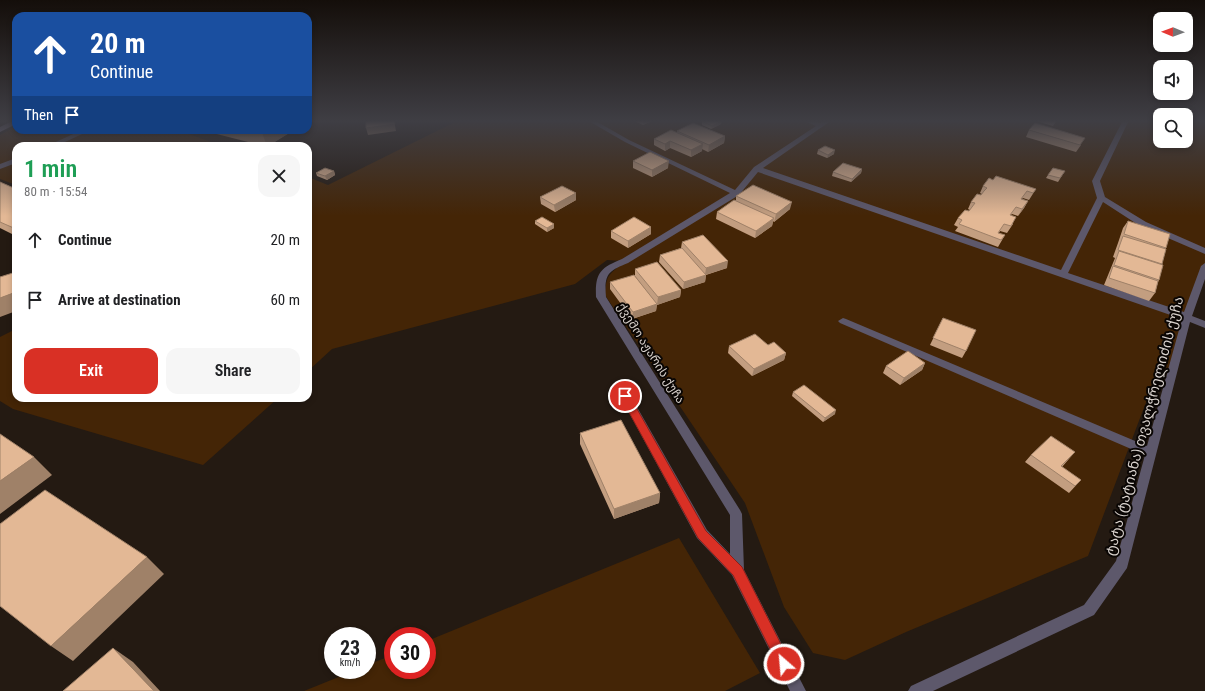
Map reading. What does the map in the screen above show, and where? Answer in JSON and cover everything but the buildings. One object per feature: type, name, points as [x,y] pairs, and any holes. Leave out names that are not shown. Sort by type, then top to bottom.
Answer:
[{"type":"street","points":[[651,152],[736,193]]},
{"type":"street","name":"ქვემო აჟარის ქუჩა","points":[[781,152],[757,169],[736,193],[625,261],[606,269],[600,282],[601,297],[736,514],[737,571],[798,691]]},
{"type":"street","points":[[1110,152],[1096,181],[1101,198],[1142,224],[1205,251]]},
{"type":"street","points":[[0,167],[12,162]]},
{"type":"street","points":[[757,169],[1187,317],[1205,325]]},
{"type":"street","points":[[1063,275],[1101,198]]},
{"type":"street","name":"ტატა (ტატიანა) თვალჭრელიძის ქუჩა","points":[[916,691],[1089,610],[1122,564],[1187,317],[1205,266]]},
{"type":"street","points":[[843,321],[1151,453]]},
{"type":"street","points":[[625,396],[702,534],[737,571]]},
{"type":"shaded area","points":[[0,152],[12,152],[12,184],[0,179]]},
{"type":"shaded area","points":[[394,152],[1205,152],[1205,266],[1171,378],[1157,373],[1088,556],[906,632],[845,660],[813,653],[784,607],[745,503],[605,295],[608,278],[624,261],[607,260],[575,284],[332,349],[312,367],[312,179],[328,185]]},
{"type":"shaded area","points":[[12,331],[12,402],[274,402],[203,465],[13,409],[0,401],[0,337]]},
{"type":"shaded area","points":[[679,538],[760,673],[725,691],[304,691],[334,679],[376,679],[376,662],[384,658],[384,679],[436,679],[436,637]]},
{"type":"route","points":[[625,396],[702,534],[737,571],[784,664]]}]
